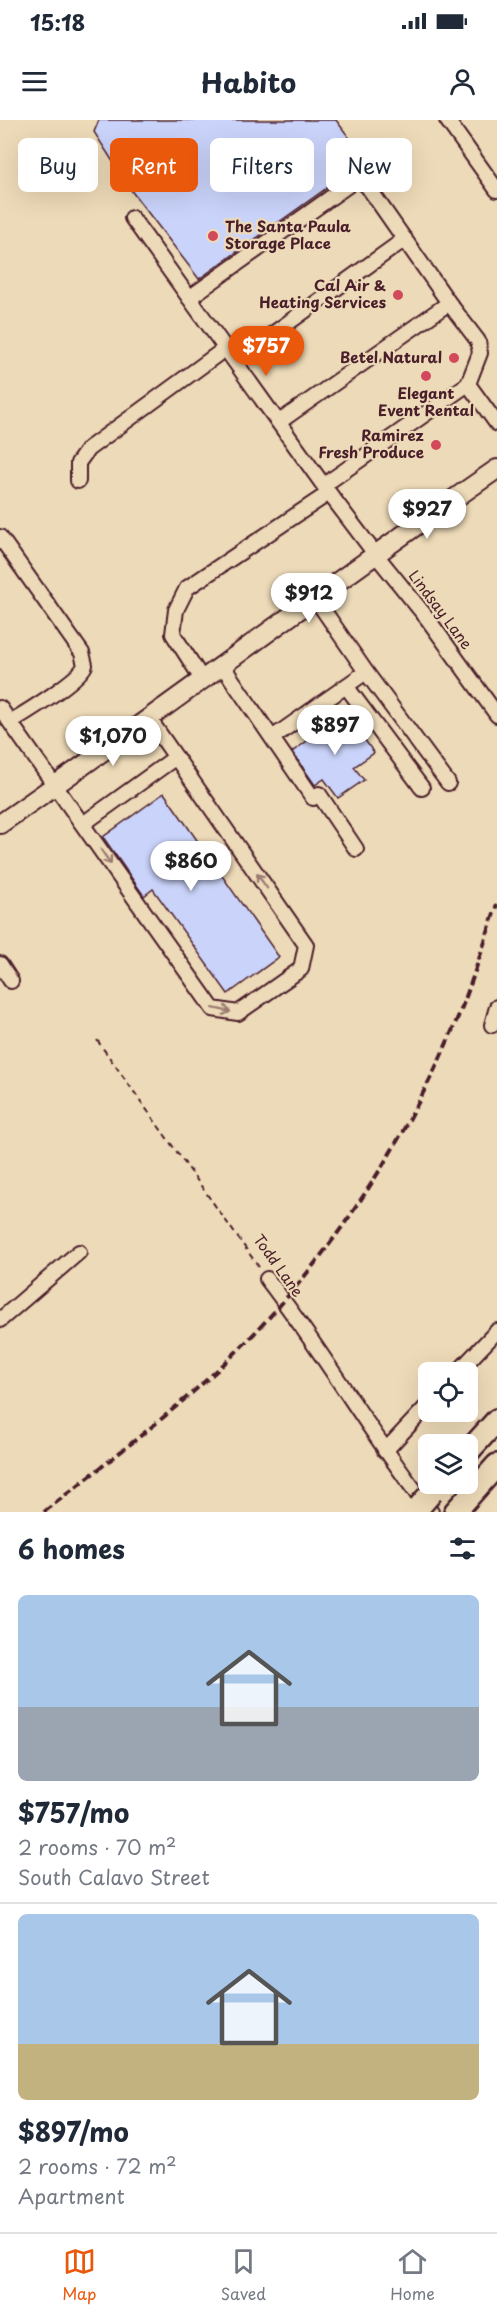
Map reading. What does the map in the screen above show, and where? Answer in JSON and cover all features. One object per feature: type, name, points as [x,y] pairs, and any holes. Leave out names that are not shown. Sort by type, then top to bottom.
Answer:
[{"type":"highway","points":[[478,1441],[497,1420]]},
{"type":"highway","points":[[455,1512],[497,1466]]},
{"type":"main road","points":[[0,824],[150,720],[202,679],[497,469]]},
{"type":"street","points":[[447,120],[497,190]]},
{"type":"street","points":[[189,298],[354,181],[361,181],[368,187],[478,341],[480,353],[468,384],[327,489],[187,588],[176,610],[173,634],[202,679]]},
{"type":"street","name":"Lindsay Lane","points":[[132,218],[327,489],[376,555],[428,618],[497,715]]},
{"type":"street","points":[[235,361],[405,239]]},
{"type":"street","points":[[279,422],[449,303]]},
{"type":"street","points":[[78,481],[78,463],[88,449],[226,348]]},
{"type":"street","points":[[468,384],[497,424]]},
{"type":"street","points":[[0,537],[90,665],[10,722]]},
{"type":"street","points":[[315,598],[447,783]]},
{"type":"street","points":[[222,665],[313,798],[319,794],[356,849]]},
{"type":"street","points":[[272,738],[366,672]]},
{"type":"street","points":[[346,686],[422,788]]},
{"type":"street","points":[[0,708],[213,1009],[238,1013],[301,969],[306,945],[150,720]]},
{"type":"street","points":[[83,824],[176,757]]},
{"type":"street","points":[[0,964],[11,981]]},
{"type":"street","points":[[492,1025],[497,1007]]},
{"type":"street","points":[[0,1320],[79,1252]]},
{"type":"street","name":"Todd Lane","points":[[267,1279],[299,1322],[385,1451],[427,1501]]},
{"type":"street","points":[[468,1362],[497,1331]]},
{"type":"street","points":[[385,1451],[418,1416]]},
{"type":"path","name":"Todd Lane","points":[[97,1040],[267,1279]]},
{"type":"building","points":[[99,120],[336,120],[350,138],[326,138],[326,189],[199,279],[132,192],[198,192],[198,138],[110,138],[110,157],[94,132]]},
{"type":"building","points":[[348,716],[374,753],[354,767],[364,780],[338,798],[324,779],[315,785],[292,752],[340,717],[342,720]]},
{"type":"building","points":[[164,793],[279,957],[228,994],[153,889],[144,896],[103,837]]},
{"type":"railway","points":[[44,1512],[208,1379],[266,1320],[333,1240],[390,1153],[439,1060],[465,999],[497,904]]},
{"type":"place","name":"The Santa Paula Storage Place","points":[[213,236]]},
{"type":"place","name":"Cal Air & Heating Services","points":[[398,295]]},
{"type":"place","name":"Betel Natural","points":[[454,358]]},
{"type":"place","name":"Elegant Event Rental","points":[[426,376]]},
{"type":"place","name":"Ramirez Fresh Produce","points":[[436,445]]}]
